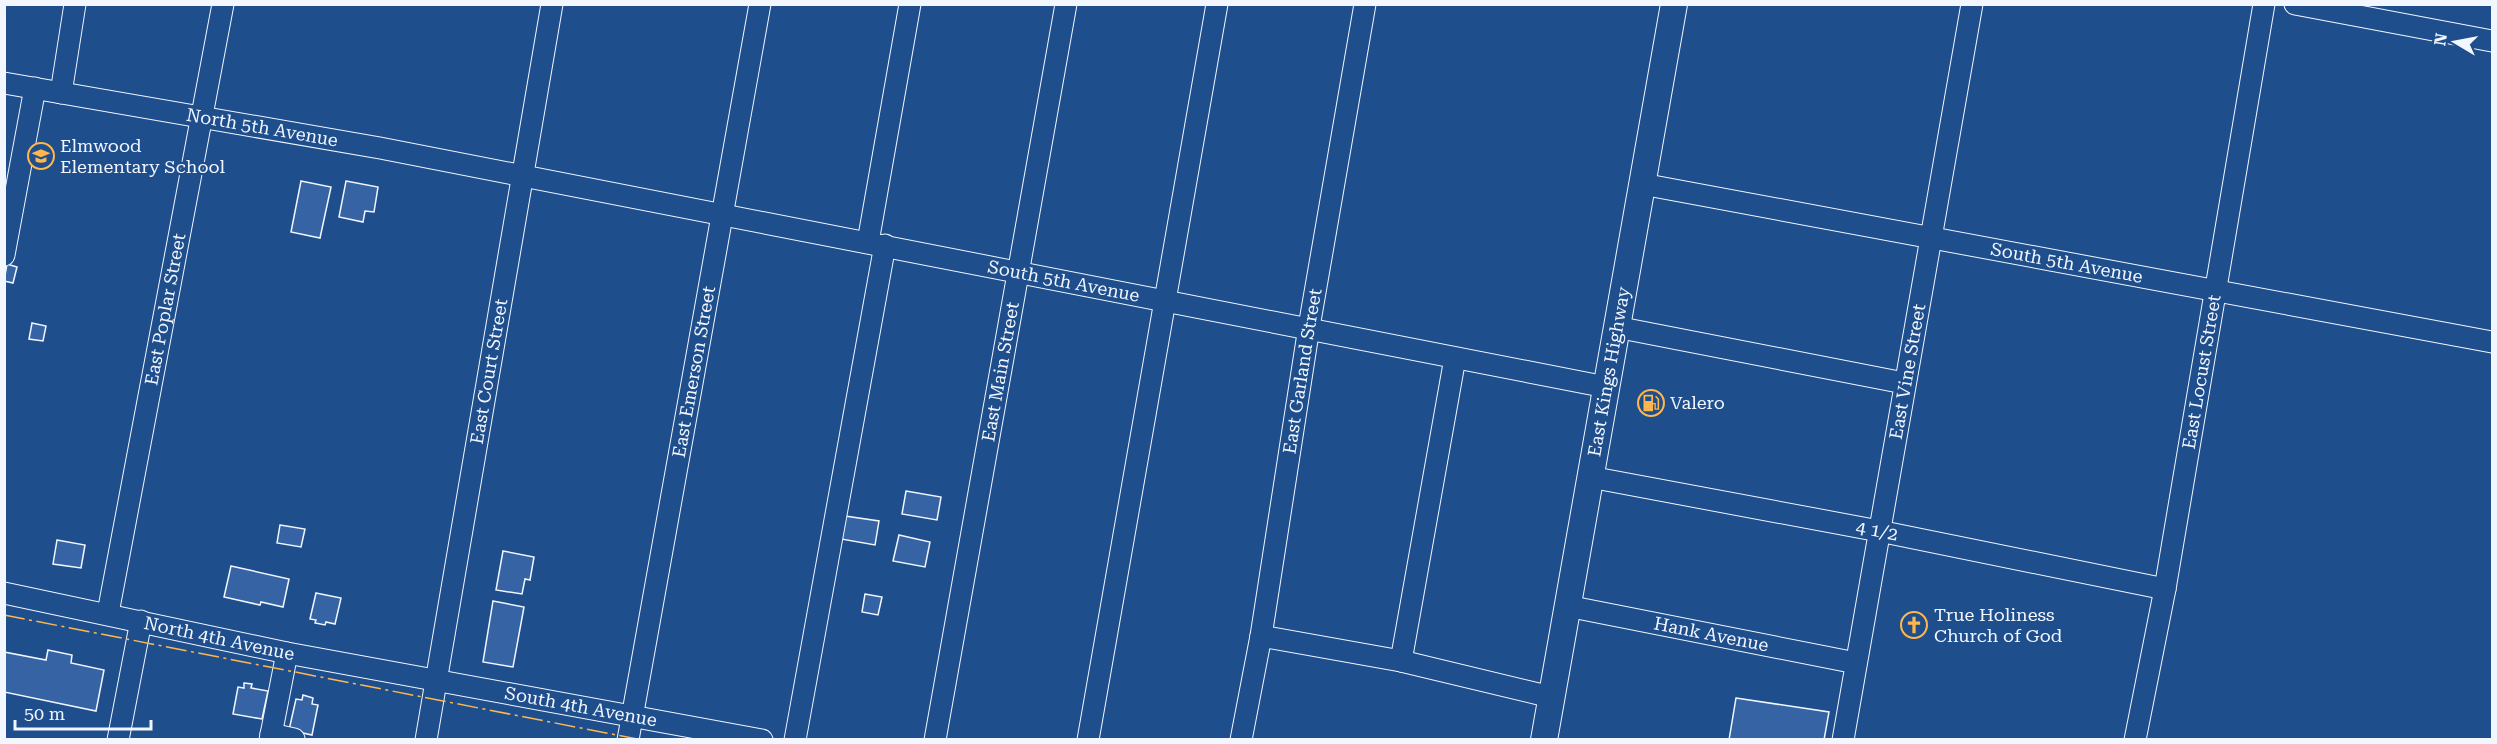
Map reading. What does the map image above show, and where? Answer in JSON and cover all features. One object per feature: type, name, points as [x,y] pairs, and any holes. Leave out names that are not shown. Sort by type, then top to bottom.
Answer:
[{"type":"main road","name":"East Kings Highway","points":[[1544,740],[1674,4]]},
{"type":"street","points":[[61,93],[75,4]]},
{"type":"street","name":"East Poplar Street","points":[[108,613],[223,4]]},
{"type":"street","name":"East Court Street","points":[[426,740],[552,4]]},
{"type":"street","name":"East Emerson Street","points":[[628,740],[760,4]]},
{"type":"street","points":[[795,740],[877,243],[910,4]]},
{"type":"street","name":"East Main Street","points":[[934,740],[1066,4]]},
{"type":"street","points":[[1088,740],[1217,4]]},
{"type":"street","name":"East Garland Street","points":[[1241,740],[1261,636],[1309,327],[1365,4]]},
{"type":"street","name":"East Vine Street","points":[[1843,740],[1972,4]]},
{"type":"street","name":"East Locust Street","points":[[2135,740],[2165,589],[2265,4]]},
{"type":"street","points":[[2295,4],[2493,41]]},
{"type":"street","name":"North 5th Avenue","points":[[4,83],[521,176]]},
{"type":"street","points":[[4,255],[34,88]]},
{"type":"street","name":"South 5th Avenue","points":[[521,176],[1309,327],[1606,387]]},
{"type":"street","name":"South 5th Avenue","points":[[1642,184],[2493,342]]},
{"type":"street","points":[[1616,327],[1904,383]]},
{"type":"street","points":[[1401,661],[1455,358]]},
{"type":"street","name":"4 1/2","points":[[1590,477],[1879,531],[2165,589]]},
{"type":"street","name":"North 4th Avenue","points":[[4,593],[286,652],[436,680]]},
{"type":"street","name":"Hank Avenue","points":[[1567,606],[1856,663]]},
{"type":"street","points":[[118,740],[141,621]]},
{"type":"street","points":[[1261,636],[1401,661],[1551,697]]},
{"type":"street","points":[[286,652],[270,737],[294,739]]},
{"type":"street","name":"South 4th Avenue","points":[[436,680],[762,740]]},
{"type":"building","points":[[301,181],[331,187],[320,238],[291,232]]},
{"type":"building","points":[[346,181],[378,187],[374,212],[365,211],[363,222],[339,217]]},
{"type":"building","points":[[7,264],[17,267],[13,283],[4,281]]},
{"type":"building","points":[[32,323],[46,326],[43,341],[29,339]]},
{"type":"building","points":[[906,491],[941,497],[937,520],[902,514]]},
{"type":"building","points":[[845,516],[879,521],[875,545],[841,539]]},
{"type":"building","points":[[280,525],[305,529],[301,547],[277,543]]},
{"type":"building","points":[[899,535],[930,542],[925,567],[893,561]]},
{"type":"building","points":[[57,540],[85,545],[81,568],[53,564]]},
{"type":"building","points":[[503,551],[534,557],[530,580],[525,579],[522,594],[496,590]]},
{"type":"building","points":[[231,566],[289,579],[283,607],[261,602],[260,605],[224,597]]},
{"type":"building","points":[[316,593],[341,598],[335,624],[315,623],[316,620],[310,619]]},
{"type":"building","points":[[865,594],[882,597],[878,615],[862,612]]},
{"type":"building","points":[[493,601],[524,607],[513,667],[483,662]]},
{"type":"building","points":[[48,650],[72,655],[71,663],[104,670],[96,711],[4,692],[4,652],[46,660]]},
{"type":"building","points":[[244,683],[252,684],[251,688],[268,691],[262,719],[233,714],[238,687],[244,688]]},
{"type":"building","points":[[303,695],[313,698],[312,704],[318,705],[312,735],[289,730],[296,699],[302,700]]},
{"type":"building","points":[[1736,698],[1829,712],[1824,740],[1729,740]]},
{"type":"power","points":[[4,615],[642,740]]},
{"type":"place","name":"Elmwood Elementary School","points":[[41,156]]},
{"type":"place","name":"Valero","points":[[1651,403]]},
{"type":"place","name":"True Holiness Church of God","points":[[1914,625]]}]
